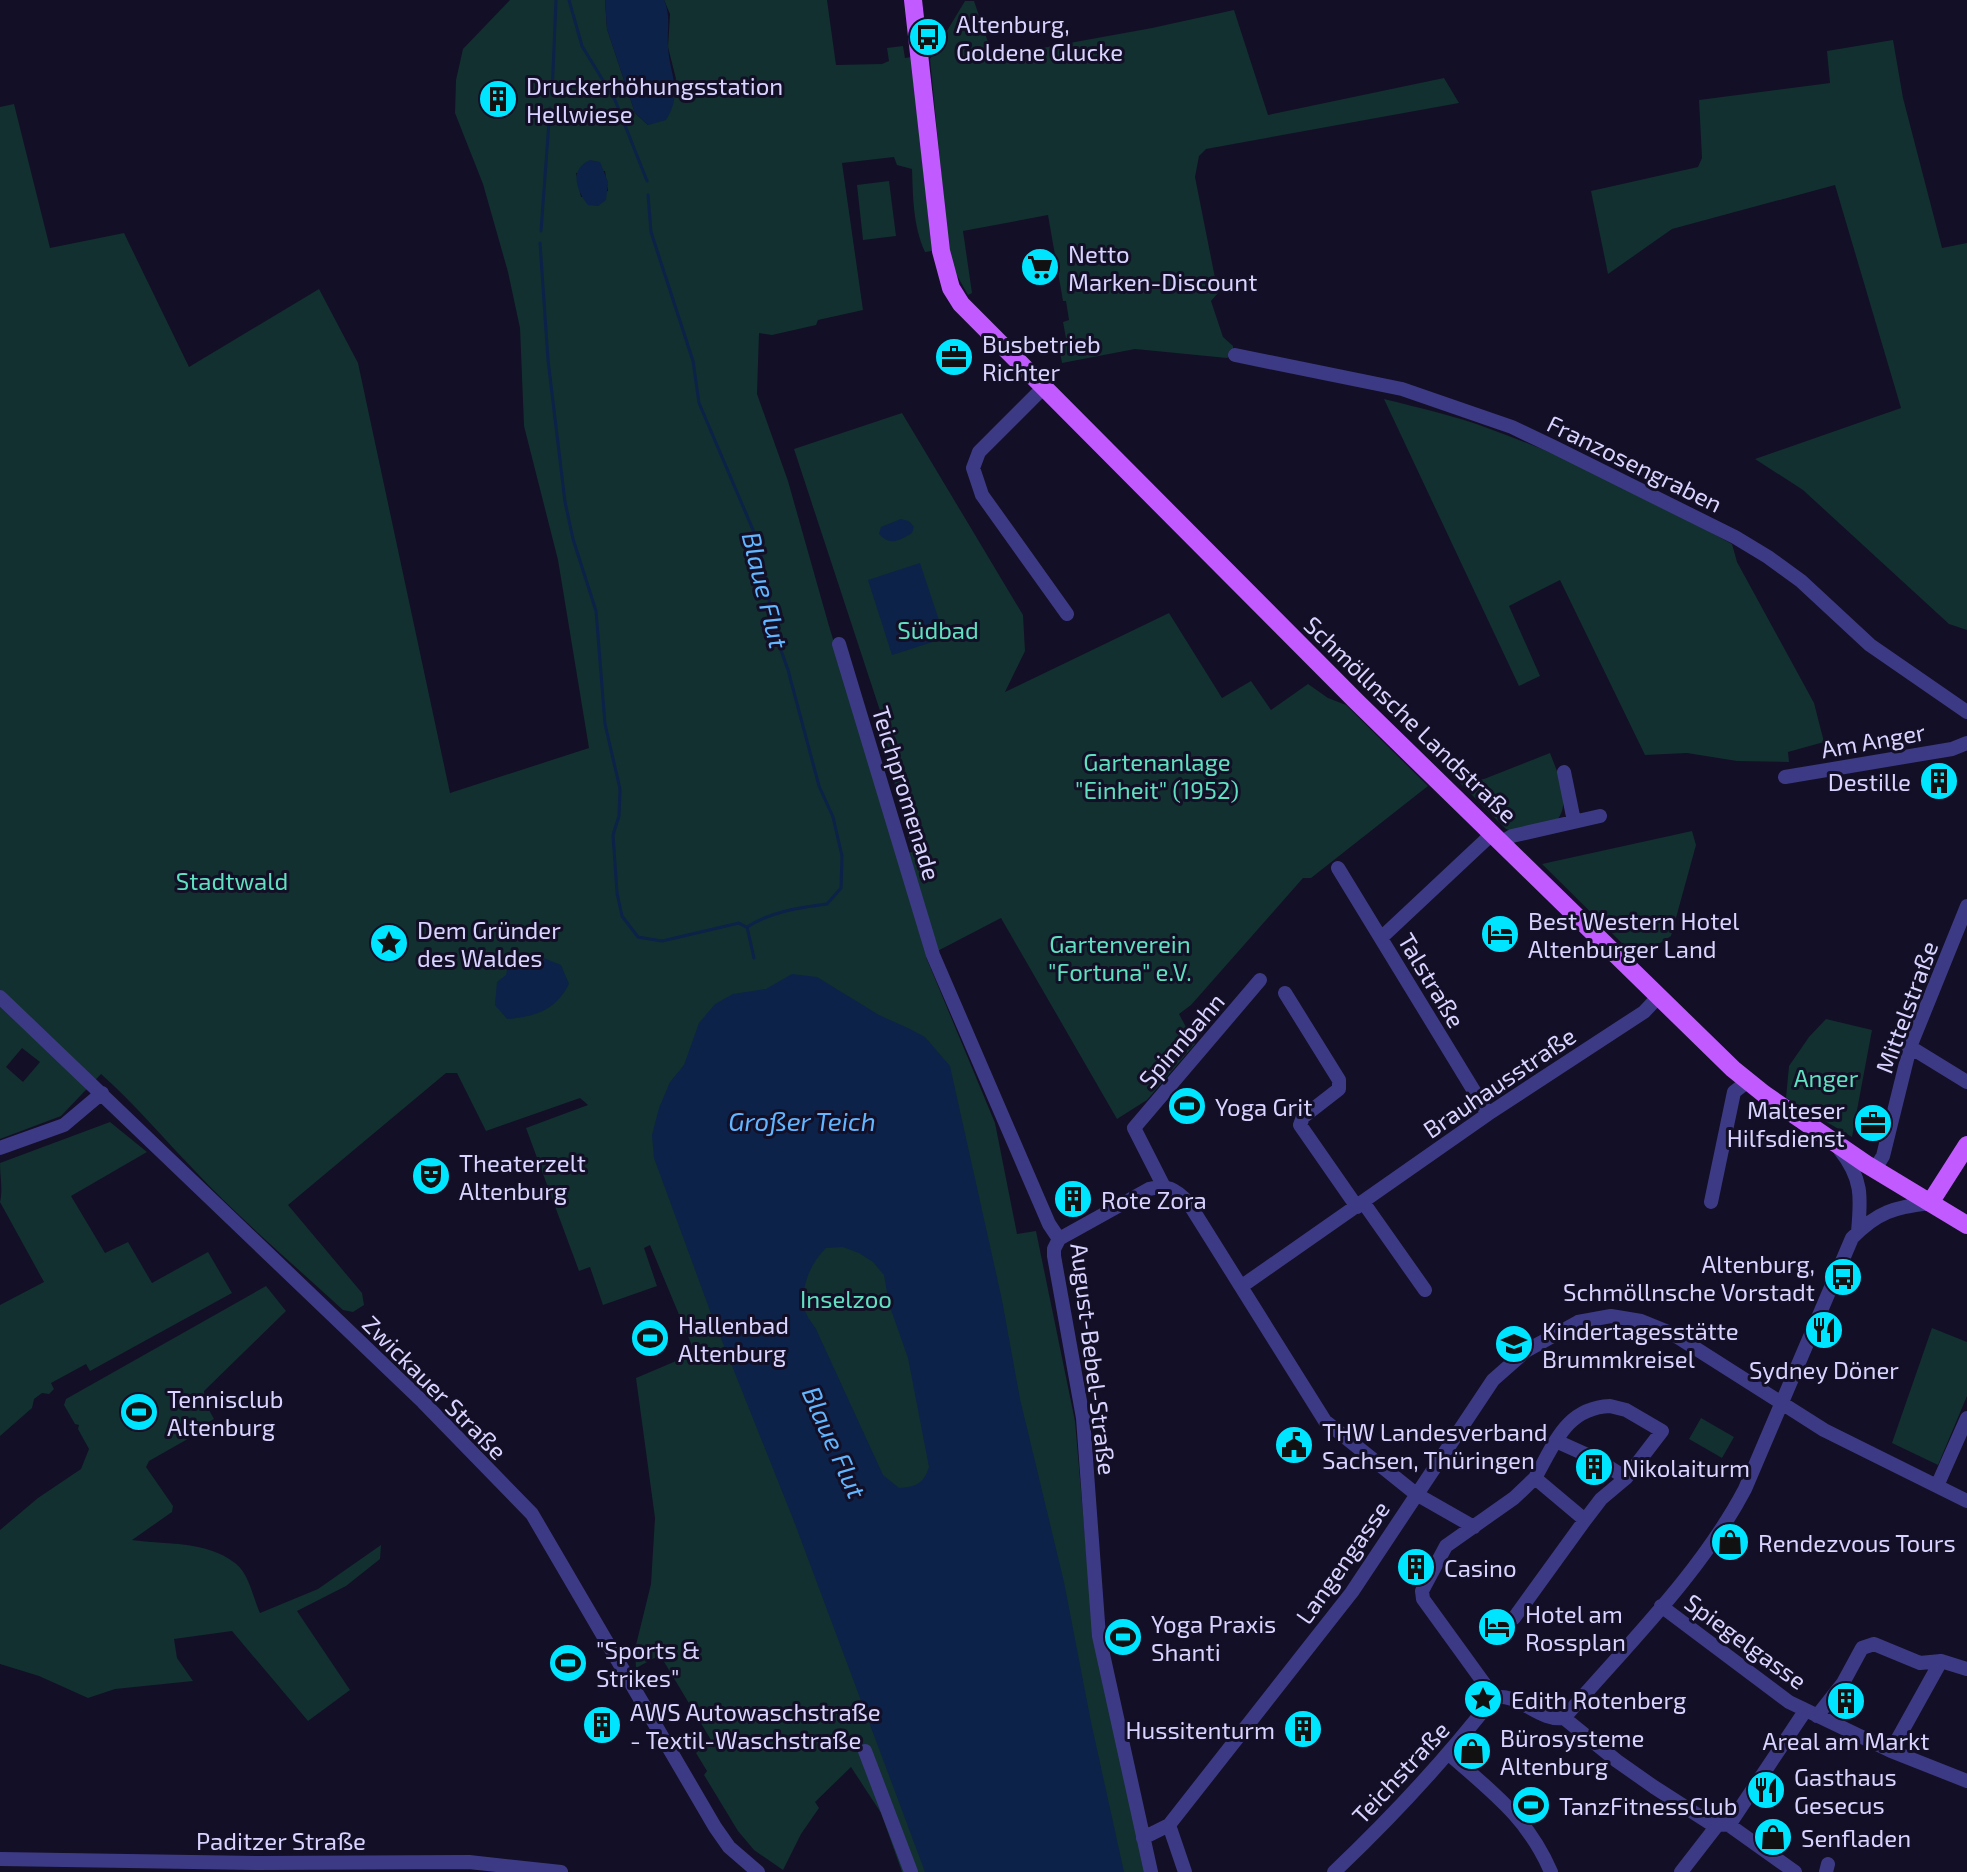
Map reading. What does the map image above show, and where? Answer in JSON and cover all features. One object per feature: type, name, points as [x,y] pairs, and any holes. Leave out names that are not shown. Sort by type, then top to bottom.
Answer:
[{"type":"main road","name":"Schmöllnsche Landstraße","points":[[913,0],[941,251],[951,288],[961,304],[1357,702],[1748,1081],[1833,1142],[1967,1225]]},
{"type":"main road","points":[[1930,1203],[1967,1145]]},
{"type":"street","name":"Franzosengraben","points":[[1235,355],[1402,389],[1512,427],[1568,454],[1735,537],[1768,557],[1801,581],[1870,645],[1967,712]]},
{"type":"street","points":[[1044,387],[979,452],[973,468],[982,495],[1067,614]]},
{"type":"street","name":"Teichpromenade","points":[[839,644],[933,955]]},
{"type":"street","name":"Am Anger","points":[[1785,777],[1952,749],[1967,743]]},
{"type":"street","points":[[1564,772],[1574,821]]},
{"type":"street","points":[[1381,938],[1498,838],[1600,816]]},
{"type":"street","name":"Talstraße","points":[[1338,868],[1488,1114]]},
{"type":"street","name":"Mittelstraße","points":[[1875,1169],[1883,1156],[1910,1047],[1967,906]]},
{"type":"street","name":"August-Bebel-Straße","points":[[933,955],[1006,1128],[1049,1224],[1059,1239],[1054,1256],[1083,1418],[1098,1626],[1151,1872]]},
{"type":"street","name":"Spinnbahn","points":[[1163,1185],[1134,1128],[1260,980]]},
{"type":"street","points":[[1285,993],[1339,1080],[1339,1089],[1303,1117],[1300,1125],[1425,1290]]},
{"type":"street","name":"Brauhausstraße","points":[[1242,1286],[1488,1114],[1644,1012],[1659,996]]},
{"type":"street","name":"Zwickauer Straße","points":[[0,997],[438,1417],[532,1514],[715,1827],[729,1847],[758,1872]]},
{"type":"street","points":[[1910,1047],[1967,1082]]},
{"type":"street","points":[[1711,1202],[1734,1092],[1748,1081]]},
{"type":"street","points":[[0,1148],[64,1125],[102,1093]]},
{"type":"street","points":[[1833,1142],[1857,1177],[1861,1197],[1858,1232]]},
{"type":"street","points":[[1059,1239],[1149,1189],[1163,1185],[1176,1190],[1188,1202],[1325,1421],[1416,1494],[1474,1527]]},
{"type":"street","points":[[1514,1618],[1601,1499],[1626,1478],[1662,1431],[1626,1410],[1610,1406],[1582,1411],[1571,1420],[1556,1441],[1535,1478],[1514,1498],[1446,1546],[1422,1591],[1423,1599],[1494,1697],[1511,1698],[1556,1719],[1564,1718],[1661,1606],[1733,1513],[1852,1238],[1870,1221],[1896,1208],[1930,1203]]},
{"type":"street","name":"Langengasse","points":[[1169,1825],[1352,1592],[1493,1380],[1526,1351],[1578,1322],[1611,1316],[1641,1321],[1673,1334],[1824,1430],[1967,1501]]},
{"type":"street","points":[[1940,1488],[1967,1418]]},
{"type":"street","points":[[1556,1441],[1596,1459],[1626,1478]]},
{"type":"street","points":[[1535,1478],[1585,1520]]},
{"type":"street","name":"Spiegelgasse","points":[[1661,1606],[1750,1676],[1811,1713],[1891,1751],[1967,1781]]},
{"type":"street","points":[[1681,1872],[1724,1824],[1811,1713],[1843,1683],[1862,1648],[1877,1637],[1920,1663],[1941,1661],[1967,1669]]},
{"type":"street","points":[[1891,1751],[1941,1661]]},
{"type":"street","name":"Teichstraße","points":[[1334,1872],[1449,1754],[1494,1697]]},
{"type":"street","points":[[1564,1718],[1654,1787],[1710,1823],[1724,1824],[1795,1872]]},
{"type":"street","points":[[865,1751],[911,1872]]},
{"type":"street","points":[[1449,1754],[1519,1816],[1543,1851],[1551,1872]]},
{"type":"street","points":[[1143,1838],[1169,1825],[1185,1872]]},
{"type":"street","name":"Paditzer Straße","points":[[0,1859],[258,1867],[498,1864],[561,1872]]},
{"type":"green space","points":[[510,0],[605,0],[607,29],[635,113],[648,125],[676,79],[668,47],[670,14],[664,0],[827,0],[836,65],[882,64],[889,61],[887,48],[903,46],[905,58],[911,57],[932,251],[925,252],[918,232],[912,169],[897,165],[894,157],[842,163],[863,310],[772,335],[759,333],[757,394],[788,481],[899,855],[912,852],[882,734],[887,732],[794,449],[902,413],[1023,615],[1025,651],[1005,692],[1169,613],[1222,698],[1251,681],[1271,710],[1308,684],[1328,698],[1346,705],[1428,786],[1311,878],[1303,878],[1191,1005],[1179,1014],[1195,1044],[1147,1100],[1117,1119],[1001,918],[926,957],[995,1123],[1017,1234],[1036,1231],[1075,1421],[1093,1629],[1145,1872],[902,1872],[881,1813],[851,1767],[815,1802],[819,1808],[801,1834],[783,1870],[754,1850],[738,1831],[704,1775],[707,1771],[696,1753],[711,1740],[660,1655],[636,1668],[635,1649],[651,1584],[655,1518],[636,1378],[695,1353],[650,1245],[644,1248],[657,1286],[603,1305],[590,1267],[579,1271],[526,1128],[588,1105],[580,1098],[486,1131],[457,1073],[446,1073],[288,1205],[362,1293],[364,1305],[353,1312],[343,1310],[249,1224],[101,1074],[61,1116],[0,1139],[0,107],[14,104],[50,248],[124,233],[189,367],[319,289],[358,363],[450,793],[589,748],[558,560],[524,426],[520,328],[483,184],[455,113],[456,80],[463,49]],"holes":[[[605,171],[608,191],[581,197],[576,173]],[[22,1048],[40,1062],[23,1082],[6,1067]]]},
{"type":"green space","points":[[965,1],[974,1],[993,57],[1234,10],[1268,115],[1444,78],[1459,103],[1206,149],[1199,156],[1195,177],[1218,293],[1211,301],[1223,337],[1233,346],[1233,354],[1227,358],[1135,349],[1062,363],[1059,347],[1067,344],[1063,322],[1069,320],[1048,215],[963,231],[972,293],[968,295],[954,270],[948,244],[930,59]]},
{"type":"green space","points":[[1893,40],[1903,98],[1942,248],[1967,243],[1967,630],[1949,624],[1803,490],[1755,459],[1901,408],[1835,185],[1672,229],[1608,274],[1591,191],[1698,167],[1702,158],[1699,100],[1830,83],[1827,51]]},
{"type":"green space","points":[[889,181],[896,236],[863,240],[857,185]]},
{"type":"green space","points":[[1384,399],[1438,412],[1521,441],[1583,467],[1732,544],[1737,562],[1814,703],[1824,742],[1788,752],[1789,762],[1737,761],[1687,753],[1645,755],[1560,580],[1509,606],[1540,676],[1519,686]]},
{"type":"green space","points":[[1550,753],[1563,796],[1557,820],[1515,832],[1506,829],[1460,783],[1484,779]]},
{"type":"green space","points":[[1692,831],[1696,845],[1671,936],[1637,958],[1542,864]]},
{"type":"green space","name":"Anger","points":[[1826,1019],[1872,1030],[1852,1137],[1786,1098],[1789,1066]]},
{"type":"green space","points":[[110,1122],[147,1152],[71,1196],[105,1253],[128,1242],[152,1283],[208,1252],[232,1293],[90,1371],[86,1364],[51,1383],[54,1389],[34,1399],[32,1408],[0,1436],[0,1305],[44,1282],[0,1202],[0,1163]]},
{"type":"green space","points":[[266,1286],[286,1311],[204,1391],[205,1403],[214,1419],[194,1430],[193,1436],[149,1461],[146,1467],[173,1506],[172,1512],[132,1540],[198,1547],[223,1556],[244,1573],[260,1613],[318,1589],[381,1545],[380,1559],[346,1586],[297,1611],[350,1690],[308,1721],[232,1631],[174,1639],[177,1658],[193,1681],[115,1689],[88,1698],[39,1676],[0,1664],[0,1530],[38,1498],[81,1469],[89,1449],[78,1429],[79,1425],[75,1424],[64,1405],[66,1399]]},
{"type":"green space","points":[[1932,1328],[1967,1342],[1967,1396],[1938,1465],[1892,1443]]},
{"type":"green space","points":[[1701,1418],[1734,1437],[1722,1458],[1689,1439]]},
{"type":"water","points":[[605,0],[664,0],[675,91],[666,120],[648,125],[635,113],[607,29]]},
{"type":"water","points":[[590,160],[600,162],[608,182],[606,200],[598,206],[588,205],[578,187],[579,169]]},
{"type":"water","points":[[901,519],[909,521],[914,527],[912,533],[895,541],[879,534],[881,527]]},
{"type":"water","points":[[920,563],[945,638],[892,655],[868,580]]},
{"type":"water","points":[[536,955],[561,965],[569,984],[558,1000],[544,1010],[507,1019],[495,1005],[497,982],[506,975],[508,966]]},
{"type":"water","name":"Großer Teich","points":[[792,974],[817,977],[879,1015],[925,1037],[950,1066],[1002,1300],[1020,1399],[1064,1582],[1124,1872],[925,1872],[654,1158],[652,1135],[659,1108],[670,1082],[684,1065],[699,1023],[715,1004],[733,994],[766,989]],"holes":[[[843,1247],[873,1262],[884,1275],[889,1304],[908,1358],[929,1467],[925,1477],[910,1487],[899,1488],[883,1475],[804,1307],[808,1275],[826,1248]]]},
{"type":"waterway","name":"Blaue Flut","points":[[552,95],[556,0]]},
{"type":"waterway","name":"Blaue Flut","points":[[569,0],[582,46],[615,100],[647,181]]},
{"type":"waterway","name":"Blaue Flut","points":[[541,231],[550,108]]},
{"type":"waterway","name":"Blaue Flut","points":[[648,195],[651,232],[693,361],[699,403],[759,544],[775,633],[819,786],[833,817],[842,856],[841,888],[827,904],[776,914],[747,927],[754,958]]},
{"type":"waterway","name":"Blaue Flut","points":[[540,243],[548,360],[565,502],[573,539],[596,611],[605,724],[620,789],[619,816],[613,835],[617,893],[622,916],[638,937],[662,941],[739,923],[746,927]]},
{"type":"place","name":"Altenburg, Goldene Glucke","points":[[928,37]]},
{"type":"place","name":"Druckerhöhungsstation Hellwiese","points":[[498,99]]},
{"type":"place","name":"Netto Marken-Discount","points":[[1040,267]]},
{"type":"place","name":"Busbetrieb Richter","points":[[954,357]]},
{"type":"place","name":"Destille","points":[[1939,781]]},
{"type":"place","name":"Best Western Hotel Altenburger Land","points":[[1500,934]]},
{"type":"place","name":"Dem Gründer des Waldes","points":[[389,943]]},
{"type":"place","name":"Yoga Grit","points":[[1187,1106]]},
{"type":"place","name":"Malteser Hilfsdienst","points":[[1873,1123]]},
{"type":"place","name":"Theaterzelt Altenburg","points":[[431,1176]]},
{"type":"place","name":"Rote Zora","points":[[1073,1199]]},
{"type":"place","name":"Altenburg, Schmöllnsche Vorstadt","points":[[1843,1277]]},
{"type":"place","name":"Sydney Döner","points":[[1824,1330]]},
{"type":"place","name":"Hallenbad Altenburg","points":[[650,1338]]},
{"type":"place","name":"Kindertagesstätte Brummkreisel","points":[[1514,1344]]},
{"type":"place","name":"Tennisclub Altenburg","points":[[139,1412]]},
{"type":"place","name":"THW Landesverband Sachsen, Thüringen","points":[[1294,1445]]},
{"type":"place","name":"Nikolaiturm","points":[[1594,1467]]},
{"type":"place","name":"Rendezvous Tours","points":[[1730,1542]]},
{"type":"place","name":"Casino","points":[[1416,1567]]},
{"type":"place","name":"Hotel am Rossplan","points":[[1497,1627]]},
{"type":"place","name":"Yoga Praxis Shanti","points":[[1123,1637]]},
{"type":"place","name":"\"Sports & Strikes\"","points":[[568,1663]]},
{"type":"place","name":"Edith Rotenberg","points":[[1483,1699]]},
{"type":"place","name":"Areal am Markt","points":[[1846,1701]]},
{"type":"place","name":"AWS Autowaschstraße - Textil-Waschstraße","points":[[602,1725]]},
{"type":"place","name":"Hussitenturm","points":[[1303,1729]]},
{"type":"place","name":"Bürosysteme Altenburg","points":[[1472,1751]]},
{"type":"place","name":"Gasthaus Gesecus","points":[[1766,1790]]},
{"type":"place","name":"TanzFitnessClub","points":[[1531,1805]]},
{"type":"place","name":"Senfladen","points":[[1773,1837]]},
{"type":"park label","name":"Südbad","points":[[938,629]]},
{"type":"park label","name":"Gartenanlage \"Einheit\" (1952)","points":[[1157,775]]},
{"type":"park label","name":"Stadtwald","points":[[232,880]]},
{"type":"park label","name":"Gartenverein \"Fortuna\" e.V.","points":[[1120,957]]},
{"type":"park label","name":"Inselzoo","points":[[846,1298]]}]
